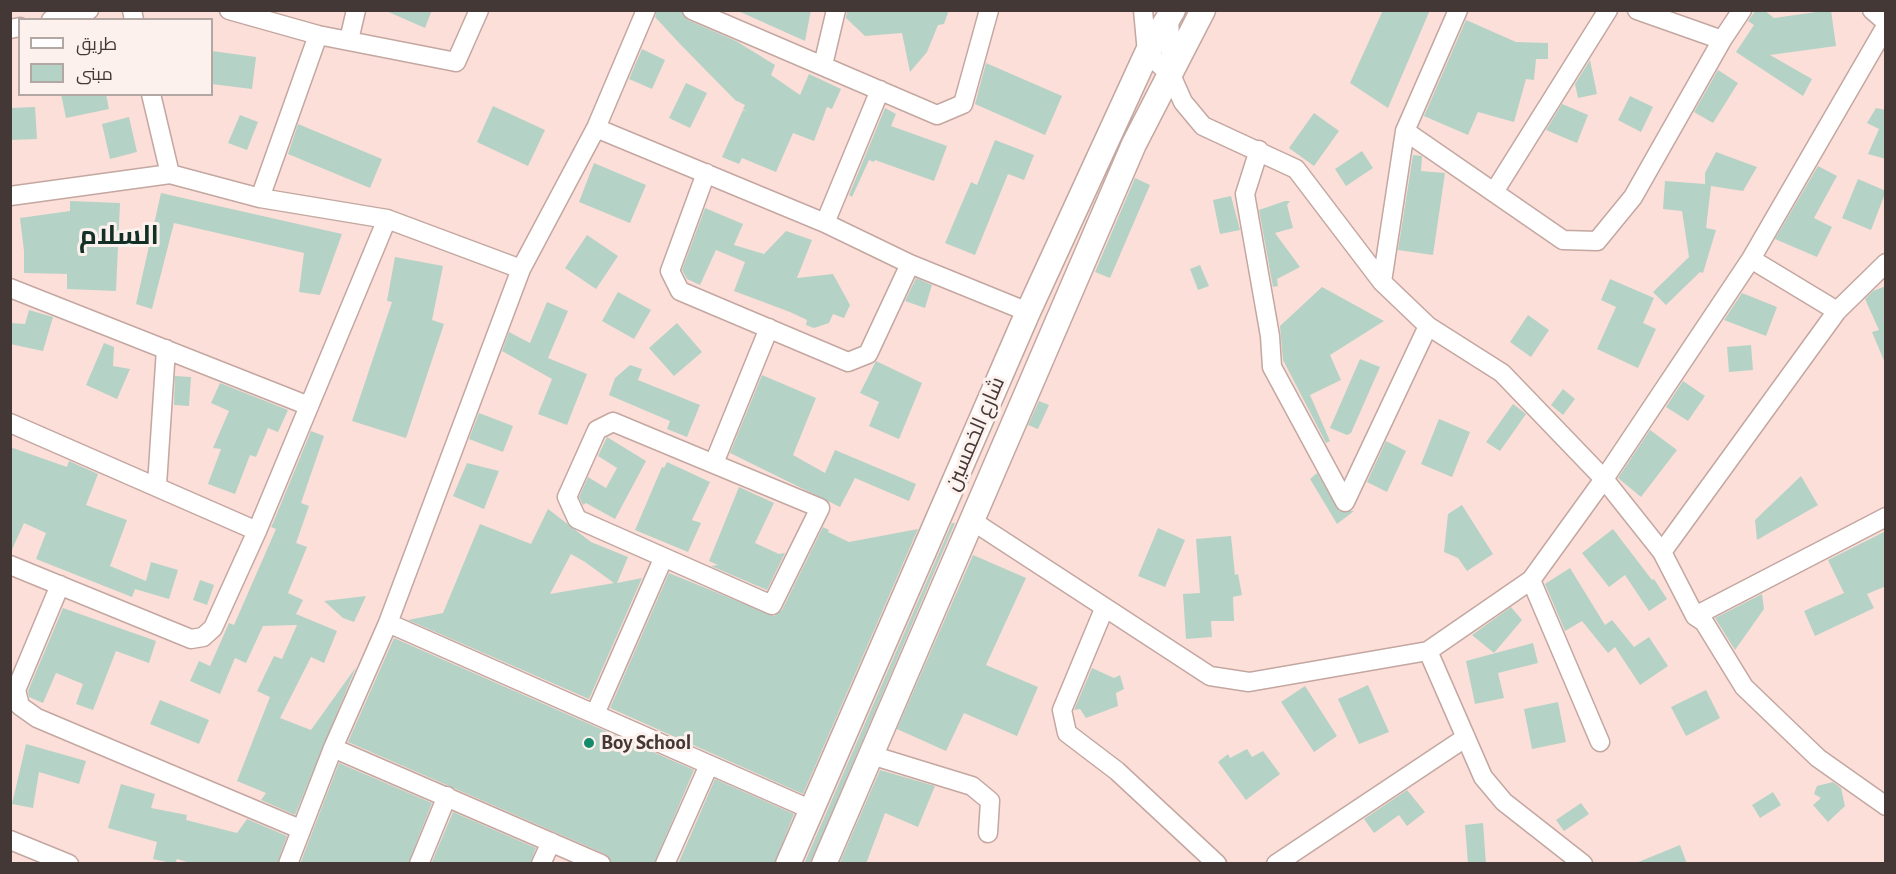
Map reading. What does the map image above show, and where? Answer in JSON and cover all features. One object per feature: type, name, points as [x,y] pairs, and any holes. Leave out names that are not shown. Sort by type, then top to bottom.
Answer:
[{"type":"main road","name":"شارع الخمسين","points":[[824,864],[1134,144],[1203,10]]},
{"type":"main road","name":"شارع الخمسين","points":[[788,864],[1028,312],[1147,53],[1170,13]]},
{"type":"street","points":[[59,18],[89,10]]},
{"type":"street","points":[[229,10],[318,35],[456,62],[479,10]]},
{"type":"street","points":[[348,40],[356,10]]},
{"type":"street","points":[[288,864],[333,748],[388,623],[521,269],[596,128],[646,10]]},
{"type":"street","points":[[692,10],[938,115],[963,104],[989,10]]},
{"type":"street","points":[[823,64],[836,10]]},
{"type":"street","points":[[1143,10],[1147,53],[1171,75]]},
{"type":"street","points":[[1382,282],[1405,131],[1458,10]]},
{"type":"street","points":[[1494,192],[1608,10]]},
{"type":"street","points":[[1637,10],[1722,40]]},
{"type":"street","points":[[1405,131],[1563,240],[1597,241],[1633,197],[1722,40],[1742,10]]},
{"type":"street","points":[[971,520],[1104,609],[1210,676],[1249,681],[1428,651],[1531,580],[1604,479],[1750,259],[1886,24],[1872,10]]},
{"type":"street","points":[[1170,13],[1171,75],[1183,102],[1203,126],[1296,169],[1382,282],[1428,326],[1502,373],[1604,479],[1662,552],[1695,616],[1704,622],[1744,687],[1818,758],[1886,806]]},
{"type":"street","points":[[260,198],[318,35]]},
{"type":"street","points":[[825,223],[880,90]]},
{"type":"street","points":[[152,96],[170,174]]},
{"type":"street","points":[[596,128],[825,223],[910,264],[1028,312]]},
{"type":"street","points":[[1259,150],[1245,194],[1270,336],[1272,367],[1345,502],[1428,326]]},
{"type":"street","points":[[706,173],[670,272],[681,291],[848,362],[868,354],[910,264]]},
{"type":"street","points":[[10,196],[170,174],[260,198],[387,219],[521,269]]},
{"type":"street","points":[[10,565],[191,639],[202,637],[213,628],[257,531],[387,219]]},
{"type":"street","points":[[1750,259],[1837,311]]},
{"type":"street","points":[[1662,552],[1837,311],[1886,263]]},
{"type":"street","points":[[10,288],[309,406]]},
{"type":"street","points":[[714,463],[769,328]]},
{"type":"street","points":[[157,485],[166,349]]},
{"type":"street","points":[[613,422],[714,463],[820,508],[772,606],[578,519],[567,497],[597,430],[613,422]]},
{"type":"street","points":[[10,423],[157,485],[257,531]]},
{"type":"street","points":[[1695,616],[1886,517]]},
{"type":"street","points":[[595,714],[663,559]]},
{"type":"street","points":[[1531,580],[1600,742]]},
{"type":"street","points":[[60,585],[16,690],[20,706],[37,718],[300,829]]},
{"type":"street","points":[[1104,609],[1062,710],[1067,733],[1117,771],[1217,864]]},
{"type":"street","points":[[388,623],[812,810]]},
{"type":"street","points":[[1428,651],[1483,777],[1504,802],[1583,864]]},
{"type":"street","points":[[1276,864],[1465,738]]},
{"type":"street","points":[[333,748],[601,864]]},
{"type":"street","points":[[871,755],[978,790],[990,801],[988,832]]},
{"type":"street","points":[[665,864],[709,765]]},
{"type":"street","points":[[419,864],[447,796]]},
{"type":"street","points":[[11,840],[69,864]]},
{"type":"street","points":[[541,864],[551,842]]},
{"type":"building","points":[[384,10],[432,10],[425,28]]},
{"type":"building","points":[[657,10],[681,10],[688,20],[736,41],[775,65],[771,75],[800,95],[809,74],[841,89],[832,109],[827,107],[814,141],[793,133],[776,172],[742,158],[739,164],[722,157],[743,110],[747,112],[743,109],[745,105],[735,100],[680,44],[655,17]]},
{"type":"building","points":[[736,10],[811,10],[805,41]]},
{"type":"building","points":[[847,10],[949,10],[944,24],[938,25],[927,52],[910,72],[902,33],[865,36],[846,18]]},
{"type":"building","points":[[1383,10],[1430,10],[1388,108],[1350,83]]},
{"type":"building","points":[[1756,10],[1764,10],[1774,18],[1831,10],[1836,46],[1770,55],[1812,79],[1803,96],[1736,52],[1754,25],[1748,21]]},
{"type":"building","points":[[1466,20],[1516,42],[1548,43],[1548,59],[1536,59],[1534,80],[1526,79],[1514,122],[1478,112],[1468,135],[1424,116]]},
{"type":"building","points":[[642,49],[665,60],[652,89],[629,79]]},
{"type":"building","points":[[213,51],[256,57],[252,89],[213,84]]},
{"type":"building","points":[[1590,60],[1597,94],[1578,98],[1575,84]]},
{"type":"building","points":[[986,63],[1062,96],[1045,135],[975,104]]},
{"type":"building","points":[[1718,70],[1738,83],[1713,123],[1694,112]]},
{"type":"building","points":[[686,83],[707,93],[690,128],[669,118]]},
{"type":"building","points":[[61,96],[106,96],[109,109],[66,118]]},
{"type":"building","points":[[1630,96],[1653,107],[1641,132],[1618,120]]},
{"type":"building","points":[[1562,104],[1588,115],[1577,143],[1546,130]]},
{"type":"building","points":[[493,106],[545,130],[528,166],[477,142]]},
{"type":"building","points":[[35,107],[37,139],[10,140],[10,108]]},
{"type":"building","points":[[885,108],[896,114],[891,126],[947,146],[934,181],[875,160],[874,162],[869,160],[852,197],[849,195]]},
{"type":"building","points":[[1876,108],[1886,110],[1886,159],[1868,154],[1879,129],[1867,123]]},
{"type":"building","points":[[1314,113],[1339,131],[1314,166],[1289,148]]},
{"type":"building","points":[[240,115],[258,122],[247,150],[228,143]]},
{"type":"building","points":[[129,117],[137,152],[110,159],[102,124]]},
{"type":"building","points":[[298,124],[382,159],[370,188],[288,154]]},
{"type":"building","points":[[995,140],[1034,155],[1024,180],[1008,174],[975,255],[945,243],[971,182],[977,185]]},
{"type":"building","points":[[1362,151],[1373,168],[1346,186],[1335,169]]},
{"type":"building","points":[[1716,152],[1757,167],[1743,191],[1711,186],[1706,228],[1716,230],[1703,273],[1700,272],[1666,305],[1653,292],[1689,257],[1682,211],[1663,209],[1665,181],[1705,184],[1705,173]]},
{"type":"building","points":[[1413,155],[1422,156],[1421,171],[1445,173],[1433,255],[1398,250]]},
{"type":"building","points":[[594,163],[646,185],[630,223],[579,202]]},
{"type":"building","points":[[1818,166],[1837,176],[1814,218],[1832,227],[1817,257],[1775,239]]},
{"type":"building","points":[[1135,178],[1150,185],[1110,278],[1095,272]]},
{"type":"building","points":[[1858,179],[1886,191],[1871,230],[1842,218]]},
{"type":"building","points":[[161,193],[342,234],[320,295],[299,292],[304,253],[174,223],[152,309],[136,304]]},
{"type":"building","points":[[1231,196],[1240,230],[1220,234],[1213,200]]},
{"type":"building","points":[[70,201],[120,203],[116,291],[67,289],[67,274],[24,273],[20,218],[70,211]]},
{"type":"building","points":[[1290,201],[1287,205],[1293,228],[1275,233],[1300,267],[1277,279],[1278,286],[1273,287],[1259,210]]},
{"type":"building","points":[[705,208],[743,224],[734,245],[764,254],[786,231],[812,240],[797,278],[833,274],[850,305],[844,318],[833,314],[829,323],[814,328],[806,325],[807,320],[790,312],[734,291],[745,262],[716,250],[700,285],[687,279],[682,270]]},
{"type":"building","points":[[587,235],[618,256],[596,289],[565,268]]},
{"type":"building","points":[[395,257],[443,266],[432,320],[444,324],[406,438],[352,421],[392,302],[387,301]]},
{"type":"building","points":[[1200,265],[1209,286],[1198,290],[1190,269]]},
{"type":"building","points":[[916,278],[932,285],[925,308],[905,301]]},
{"type":"building","points":[[1610,279],[1654,298],[1643,323],[1656,329],[1638,368],[1597,349],[1616,307],[1601,300]]},
{"type":"building","points":[[1886,286],[1885,363],[1872,332],[1879,330],[1865,299],[1873,291]]},
{"type":"building","points":[[1322,287],[1384,321],[1330,355],[1341,380],[1310,395],[1330,441],[1326,443],[1283,360],[1280,326]]},
{"type":"building","points":[[618,292],[651,310],[634,339],[602,321]]},
{"type":"building","points":[[1742,293],[1777,307],[1766,336],[1724,320]]},
{"type":"building","points":[[547,302],[568,311],[548,358],[587,374],[567,425],[538,414],[552,379],[502,351],[509,332],[530,343]]},
{"type":"building","points":[[29,310],[53,317],[43,351],[10,344],[10,323],[25,324]]},
{"type":"building","points":[[1528,315],[1549,330],[1531,357],[1510,342]]},
{"type":"building","points":[[677,323],[702,352],[674,376],[649,348]]},
{"type":"building","points":[[104,343],[114,347],[113,366],[130,369],[117,399],[86,385]]},
{"type":"building","points":[[1751,345],[1753,370],[1729,372],[1727,347]]},
{"type":"building","points":[[1360,359],[1380,367],[1351,433],[1347,435],[1330,428]]},
{"type":"building","points":[[876,361],[922,383],[899,439],[869,426],[879,402],[860,393]]},
{"type":"building","points":[[630,365],[642,369],[638,380],[700,405],[687,437],[667,429],[670,421],[609,395],[615,378]]},
{"type":"building","points":[[762,375],[816,398],[793,455],[825,473],[835,450],[916,484],[909,501],[855,478],[840,507],[730,453]]},
{"type":"building","points":[[175,376],[191,377],[189,406],[174,405]]},
{"type":"building","points":[[1683,381],[1705,396],[1688,421],[1666,407]]},
{"type":"building","points":[[220,383],[288,410],[278,432],[268,428],[256,457],[250,455],[235,494],[208,484],[221,449],[213,448],[229,411],[211,403]]},
{"type":"building","points":[[1563,389],[1575,399],[1563,415],[1551,405]]},
{"type":"building","points":[[1039,401],[1049,405],[1038,429],[1028,425]]},
{"type":"building","points":[[1513,404],[1526,414],[1500,451],[1486,442]]},
{"type":"building","points":[[479,413],[513,426],[503,452],[469,439]]},
{"type":"building","points":[[1439,419],[1470,432],[1452,477],[1421,464]]},
{"type":"building","points":[[1650,430],[1677,450],[1641,497],[1618,478]]},
{"type":"building","points":[[311,431],[324,436],[301,503],[309,506],[296,543],[307,547],[288,593],[303,600],[296,614],[337,631],[324,663],[311,657],[280,718],[311,730],[356,667],[295,815],[261,800],[266,793],[237,781],[270,697],[257,691],[274,656],[282,659],[297,625],[263,626],[246,663],[235,658],[220,694],[190,681],[199,661],[210,666],[229,623],[234,625],[276,529],[271,527]]},
{"type":"building","points":[[607,437],[646,461],[615,519],[586,503],[583,505],[579,497],[588,477],[606,488],[617,468],[598,456]]},
{"type":"building","points":[[1386,441],[1406,451],[1387,492],[1367,482]]},
{"type":"building","points":[[10,447],[67,467],[69,461],[98,474],[86,505],[127,520],[110,566],[146,581],[151,562],[178,570],[169,599],[135,589],[132,597],[36,559],[46,533],[24,523],[10,554]]},
{"type":"building","points":[[667,462],[710,482],[692,520],[701,523],[688,552],[635,530],[662,467],[664,468]]},
{"type":"building","points":[[467,463],[499,471],[484,509],[453,496]]},
{"type":"building","points":[[1317,473],[1339,511],[1354,511],[1337,524],[1310,479]]},
{"type":"building","points":[[1801,476],[1818,505],[1757,540],[1755,520]]},
{"type":"building","points":[[739,487],[774,503],[755,543],[779,554],[785,553],[767,590],[711,566],[718,565],[709,561]]},
{"type":"building","points":[[1462,505],[1493,554],[1467,571],[1458,558],[1444,552],[1448,514]]},
{"type":"building","points":[[548,509],[591,542],[628,557],[617,583],[642,578],[589,699],[408,620],[443,613],[480,524],[531,544]],"holes":[[[571,554],[614,583],[550,594]]]},
{"type":"building","points":[[952,523],[955,523],[810,864],[804,864]]},
{"type":"building","points":[[823,527],[829,530],[828,532],[849,542],[918,529],[803,794],[610,708],[669,573],[774,616],[782,610]]},
{"type":"building","points":[[1158,528],[1185,540],[1165,587],[1138,576]]},
{"type":"building","points":[[1613,529],[1652,580],[1654,579],[1667,599],[1649,611],[1625,575],[1609,587],[1582,553]]},
{"type":"building","points":[[1886,531],[1886,586],[1867,594],[1874,608],[1815,636],[1804,611],[1844,593],[1828,560]]},
{"type":"building","points":[[1231,536],[1235,575],[1238,574],[1242,595],[1233,597],[1234,621],[1211,621],[1212,637],[1186,639],[1183,594],[1200,593],[1196,539]]},
{"type":"building","points":[[973,555],[1026,578],[986,665],[1038,687],[1017,736],[964,713],[946,751],[897,729]]},
{"type":"building","points":[[1570,568],[1605,625],[1612,620],[1634,647],[1649,637],[1668,666],[1640,685],[1615,647],[1608,653],[1582,621],[1565,631],[1545,584]]},
{"type":"building","points":[[200,580],[214,585],[207,605],[193,600]]},
{"type":"building","points":[[1762,594],[1764,609],[1735,650],[1715,618]]},
{"type":"building","points":[[366,596],[354,622],[343,618],[324,601]]},
{"type":"building","points":[[1511,607],[1522,620],[1494,653],[1472,635]]},
{"type":"building","points":[[63,608],[156,641],[149,663],[116,651],[93,710],[76,704],[83,684],[56,673],[43,703],[29,697],[28,691]]},
{"type":"building","points":[[394,638],[694,770],[654,864],[612,864],[605,854],[348,742]]},
{"type":"building","points":[[1533,643],[1538,663],[1498,673],[1504,698],[1475,704],[1466,661]]},
{"type":"building","points":[[1092,668],[1114,678],[1120,675],[1124,689],[1116,693],[1118,706],[1086,718],[1080,709],[1074,710]]},
{"type":"building","points":[[1368,685],[1389,732],[1359,744],[1338,699]]},
{"type":"building","points":[[1305,686],[1337,736],[1314,752],[1281,702]]},
{"type":"building","points":[[1706,690],[1720,718],[1686,736],[1671,707]]},
{"type":"building","points":[[160,700],[209,720],[199,744],[150,724]]},
{"type":"building","points":[[1558,702],[1566,742],[1532,749],[1524,709]]},
{"type":"building","points":[[26,744],[86,761],[79,784],[39,772],[33,808],[12,804]]},
{"type":"building","points":[[1247,749],[1252,757],[1263,751],[1280,774],[1246,800],[1218,762],[1228,754],[1230,758]]},
{"type":"building","points":[[339,763],[432,803],[408,864],[300,864]]},
{"type":"building","points":[[880,770],[935,786],[918,827],[885,813],[866,864],[840,862]]},
{"type":"building","points":[[715,779],[794,814],[774,864],[678,864]]},
{"type":"building","points":[[1833,782],[1841,788],[1845,806],[1828,822],[1813,805],[1821,798],[1814,794],[1817,786]]},
{"type":"building","points":[[121,784],[155,794],[151,808],[187,815],[186,820],[237,833],[247,819],[287,836],[277,864],[193,864],[177,859],[175,864],[153,859],[157,842],[108,828]]},
{"type":"building","points":[[1407,790],[1425,812],[1407,826],[1399,815],[1374,833],[1364,819]]},
{"type":"building","points":[[1773,792],[1781,805],[1760,818],[1752,805]]},
{"type":"building","points":[[1581,803],[1589,814],[1564,831],[1556,820]]},
{"type":"building","points":[[453,812],[536,848],[530,864],[431,864]]},
{"type":"building","points":[[1483,823],[1486,864],[1468,864],[1465,825]]},
{"type":"building","points":[[1680,845],[1687,864],[1636,864],[1636,863]]},
{"type":"place","name":"Boy School","points":[[589,743]]},
{"type":"district","name":"السلام","points":[[119,236]]}]
